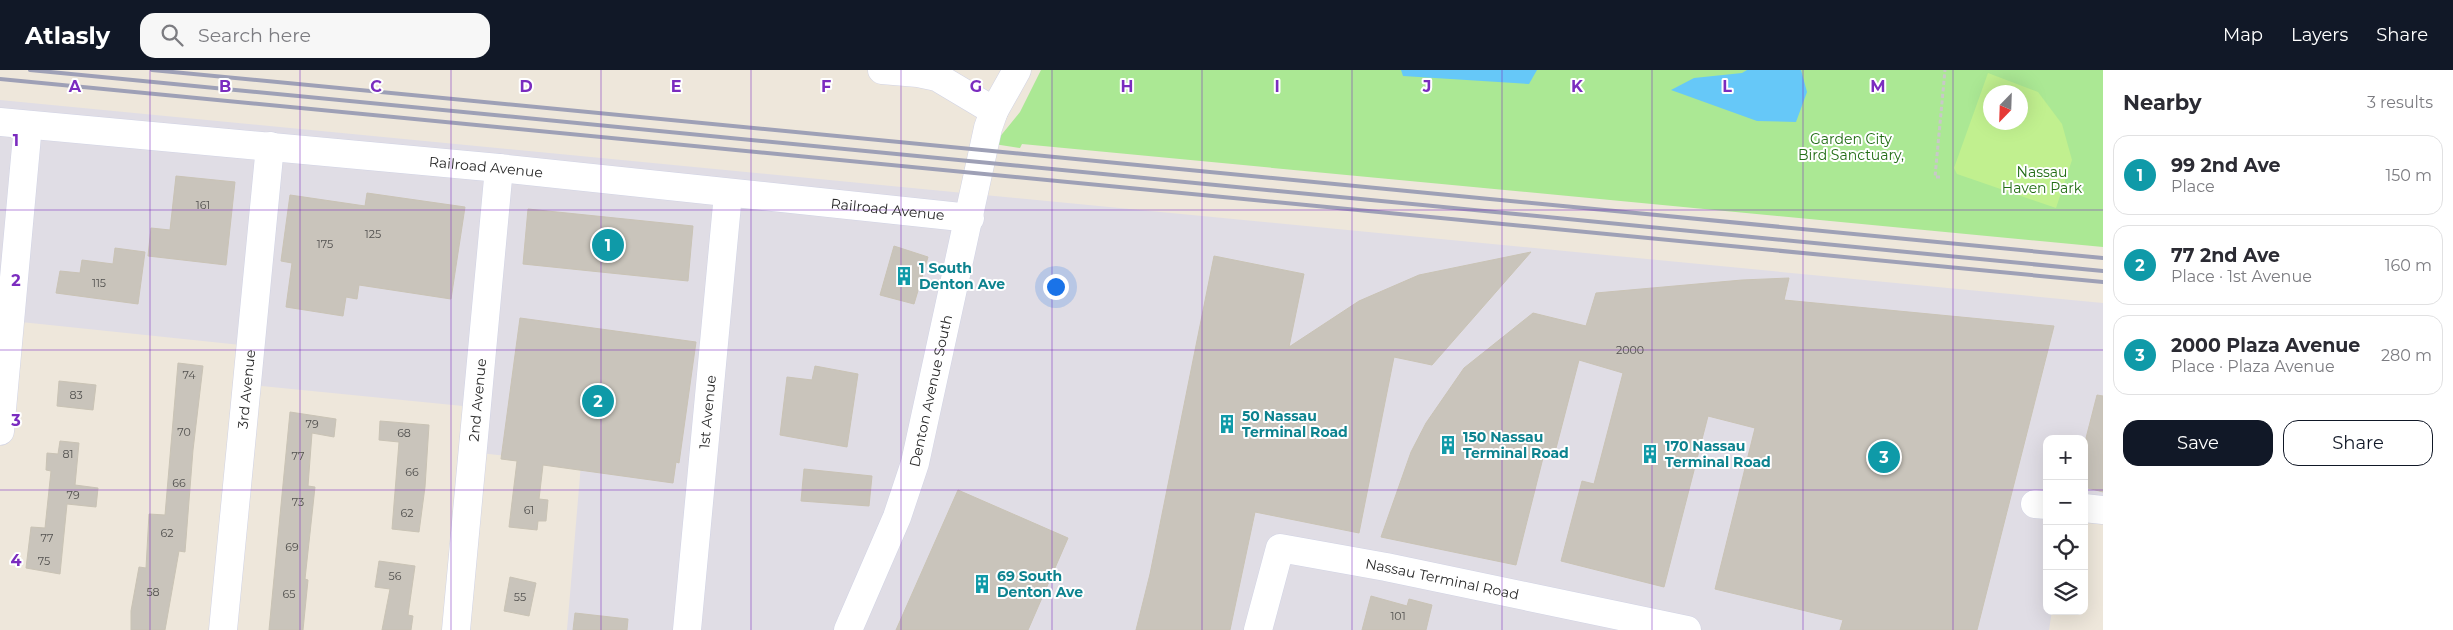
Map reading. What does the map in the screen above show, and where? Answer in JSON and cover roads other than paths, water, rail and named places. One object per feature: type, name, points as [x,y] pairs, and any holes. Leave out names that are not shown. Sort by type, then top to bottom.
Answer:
[{"type":"street","points":[[882,70],[938,77],[994,111]]},
{"type":"street","name":"Denton Avenue South","points":[[848,630],[897,517],[904,496],[919,446],[988,128],[994,111],[1017,70]]},
{"type":"street","name":"Railroad Avenue","points":[[0,122],[499,168],[728,194],[970,218]]},
{"type":"street","points":[[0,431],[4,356],[28,124]]},
{"type":"street","name":"3rd Avenue","points":[[223,630],[270,146]]},
{"type":"street","name":"2nd Avenue","points":[[456,630],[499,168]]},
{"type":"street","name":"1st Avenue","points":[[687,630],[728,194]]},
{"type":"street","points":[[2088,508],[2103,510]]},
{"type":"street","name":"Nassau Terminal Road","points":[[1258,630],[1280,548],[1395,569],[1687,630]]},
{"type":"water","points":[[1401,70],[1537,70],[1529,84],[1403,76]]},
{"type":"water","points":[[1747,70],[1801,70],[1807,92],[1796,122],[1757,121],[1671,90],[1694,78],[1742,73]]},
{"type":"railway","points":[[30,70],[2103,271]]},
{"type":"railway","points":[[152,70],[2103,258]]},
{"type":"railway","points":[[0,79],[2103,282]]},
{"type":"place","name":"99 2nd Ave","points":[[608,245]]},
{"type":"place","name":"1 South Denton Ave","points":[[904,276]]},
{"type":"place","name":"77 2nd Ave","points":[[598,401]]},
{"type":"place","name":"50 Nassau Terminal Road","points":[[1227,424]]},
{"type":"place","name":"150 Nassau Terminal Road","points":[[1448,445]]},
{"type":"place","name":"170 Nassau Terminal Road","points":[[1650,454]]},
{"type":"place","name":"2000 Plaza Avenue","points":[[1884,457]]},
{"type":"place","name":"69 South Denton Ave","points":[[982,584]]},
{"type":"park label","name":"Garden City Bird Sanctuary,","points":[[1851,148]]},
{"type":"park label","name":"Nassau Haven Park","points":[[2042,180]]}]
